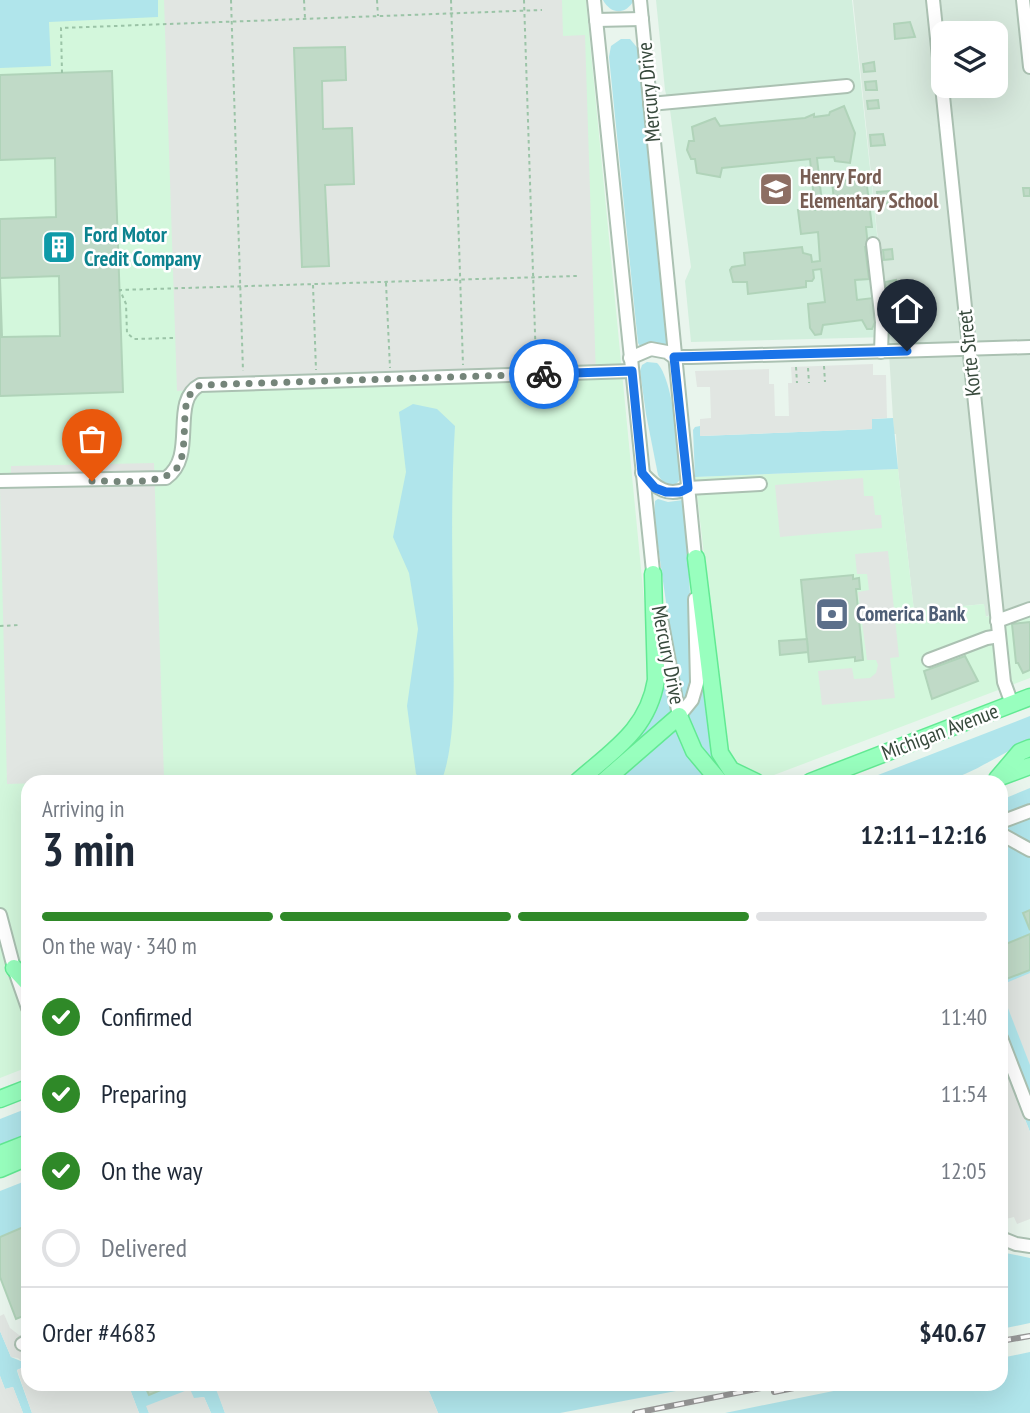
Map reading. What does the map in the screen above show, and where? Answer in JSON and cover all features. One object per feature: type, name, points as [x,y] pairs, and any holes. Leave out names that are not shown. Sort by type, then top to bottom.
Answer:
[{"type":"main road","points":[[696,558],[720,753],[732,770],[742,775]]},
{"type":"main road","points":[[585,775],[630,736],[646,715],[654,694],[656,680],[653,575]]},
{"type":"main road","name":"Michigan Avenue","points":[[828,775],[1030,697]]},
{"type":"main road","points":[[611,775],[679,716],[694,751],[714,775]]},
{"type":"main road","points":[[997,775],[1020,752],[1030,748]]},
{"type":"main road","points":[[1006,775],[1030,766]]},
{"type":"main road","points":[[14,968],[21,976]]},
{"type":"main road","points":[[0,1099],[21,1091]]},
{"type":"main road","points":[[0,1154],[21,1146]]},
{"type":"main road","points":[[0,1169],[21,1160]]},
{"type":"street","name":"Mercury Drive","points":[[594,0],[653,575],[679,716]]},
{"type":"street","name":"Mercury Drive","points":[[640,0],[696,558],[697,683],[692,699],[679,716]]},
{"type":"street","name":"Korte Street","points":[[933,0],[997,621],[1004,681],[1012,704]]},
{"type":"street","points":[[1024,0],[1030,67]]},
{"type":"street","points":[[596,20],[642,19]]},
{"type":"street","points":[[650,104],[847,86]]},
{"type":"street","points":[[873,244],[882,322],[881,352]]},
{"type":"street","points":[[0,481],[166,478],[173,473],[181,459],[186,408],[191,393],[200,385],[536,374],[631,365],[651,349],[667,352],[674,357],[1030,347]]},
{"type":"street","points":[[642,473],[655,488],[666,492],[680,492],[688,488],[760,484]]},
{"type":"street","points":[[997,621],[1030,609]]},
{"type":"street","points":[[929,660],[999,636]]},
{"type":"street","points":[[1008,819],[1030,811]]},
{"type":"street","points":[[1008,838],[1030,850]]},
{"type":"street","points":[[0,915],[21,988]]},
{"type":"street","points":[[1008,1056],[1030,1113]]},
{"type":"street","points":[[1008,1241],[1030,1246]]},
{"type":"path","points":[[231,0],[244,383]]},
{"type":"path","points":[[304,0],[305,19]]},
{"type":"path","points":[[377,0],[378,17]]},
{"type":"path","points":[[451,0],[464,376]]},
{"type":"path","points":[[524,0],[536,374]]},
{"type":"path","points":[[62,73],[61,28],[524,13],[542,10]]},
{"type":"path","points":[[173,338],[134,340],[129,337],[126,304],[120,290],[577,276]]},
{"type":"path","points":[[386,282],[390,379]]},
{"type":"path","points":[[313,284],[317,381]]},
{"type":"path","points":[[824,366],[825,382]]},
{"type":"path","points":[[796,367],[797,383]]},
{"type":"path","points":[[808,367],[809,383]]},
{"type":"path","points":[[0,626],[20,625]]},
{"type":"shaded area","points":[[0,0],[586,0],[651,672],[648,693],[627,727],[573,775],[21,775],[21,1070],[0,1078]]},
{"type":"shaded area","points":[[0,0],[158,0],[158,17],[49,22],[51,66],[0,68]]},
{"type":"shaded area","points":[[164,0],[562,0],[563,36],[585,35],[596,377],[177,391]]},
{"type":"shaded area","points":[[603,0],[634,0],[623,11],[614,11]]},
{"type":"shaded area","name":"Henry Ford Elementary School","points":[[656,0],[852,0],[888,337],[691,342],[685,281],[691,267],[665,90]]},
{"type":"shaded area","points":[[853,0],[1030,0],[1030,601],[985,617],[984,604],[914,611],[894,434],[888,337]]},
{"type":"shaded area","points":[[621,39],[630,39],[640,51],[668,343],[665,348],[655,344],[640,346],[638,343],[609,57],[611,46]]},
{"type":"shaded area","points":[[647,362],[657,363],[663,371],[671,400],[681,479],[675,485],[665,483],[658,475],[640,371],[642,365]]},
{"type":"shaded area","points":[[873,364],[873,375],[886,375],[887,418],[872,419],[872,429],[700,436],[700,419],[711,418],[710,387],[697,387],[695,371],[769,369],[769,384],[774,384],[775,416],[789,416],[788,383],[792,383],[791,367]]},
{"type":"shaded area","points":[[413,404],[437,409],[455,426],[452,522],[453,702],[450,745],[443,775],[416,774],[407,706],[418,629],[409,573],[393,537],[406,472],[399,412]]},
{"type":"shaded area","points":[[893,418],[898,469],[695,477],[695,427],[700,426],[701,436],[872,429],[872,419]]},
{"type":"shaded area","points":[[154,463],[164,775],[21,775],[21,784],[7,784],[0,487],[11,475],[11,466]]},
{"type":"shaded area","points":[[898,469],[914,611],[984,604],[986,617],[1030,601],[1030,678],[774,775],[752,775],[735,764],[726,747],[695,477]]},
{"type":"shaded area","points":[[863,478],[864,496],[873,496],[875,515],[881,515],[882,528],[780,537],[775,485]]},
{"type":"shaded area","points":[[658,499],[668,502],[683,500],[687,529],[694,684],[683,703],[680,700],[654,518],[655,501]]},
{"type":"shaded area","points":[[888,551],[899,657],[890,658],[895,698],[822,705],[818,671],[852,668],[854,679],[870,678],[876,673],[876,660],[867,660],[858,592],[869,590],[867,574],[857,574],[855,554]]},
{"type":"shaded area","points":[[657,616],[674,711],[603,775],[590,775],[643,726]]},
{"type":"shaded area","points":[[702,673],[712,738],[741,775],[721,775],[701,752],[685,715]]},
{"type":"shaded area","points":[[1030,716],[1030,741],[962,775],[878,775]]},
{"type":"shaded area","points":[[675,724],[709,775],[616,775]]},
{"type":"shaded area","points":[[1030,788],[1030,1132],[1008,1077],[1008,797]]},
{"type":"shaded area","points":[[1030,973],[1030,1065],[1008,1008],[1008,982]]},
{"type":"shaded area","points":[[1008,1077],[1030,1132],[1030,1219],[1017,1224],[1014,1217],[1008,1218]]},
{"type":"shaded area","points":[[21,1111],[21,1141],[0,1149],[0,1119]]},
{"type":"shaded area","points":[[21,1183],[21,1228],[0,1237],[0,1191]]},
{"type":"shaded area","points":[[1008,1253],[1030,1258],[1030,1323],[1008,1328]]},
{"type":"shaded area","points":[[4,1314],[10,1328],[21,1335],[21,1360],[11,1357],[0,1331],[0,1316]]},
{"type":"shaded area","points":[[0,1331],[11,1357],[21,1361],[21,1368],[17,1370],[21,1391],[24,1391],[32,1413],[23,1413],[13,1387],[5,1389],[0,1376]]},
{"type":"shaded area","points":[[1030,1352],[1030,1413],[725,1413],[833,1391],[1008,1391],[1008,1357]]},
{"type":"shaded area","points":[[0,1376],[5,1389],[13,1387],[23,1413],[0,1413]]},
{"type":"shaded area","points":[[24,1391],[131,1391],[139,1413],[32,1413]]},
{"type":"shaded area","points":[[131,1391],[148,1391],[149,1394],[157,1391],[217,1391],[225,1413],[211,1413],[204,1397],[147,1407],[149,1413],[139,1413]]},
{"type":"shaded area","points":[[191,1391],[194,1398],[204,1397],[211,1413],[149,1413],[146,1406]]},
{"type":"shaded area","points":[[217,1391],[429,1391],[438,1413],[225,1413]]},
{"type":"shaded area","points":[[429,1391],[676,1391],[560,1413],[438,1413]]},
{"type":"building","points":[[910,22],[915,37],[895,39],[894,24]]},
{"type":"building","points":[[345,47],[346,80],[322,81],[323,129],[352,128],[354,184],[325,185],[329,266],[302,267],[294,48]]},
{"type":"building","points":[[874,62],[875,71],[864,72],[863,64]]},
{"type":"building","name":"Ford Motor Credit Company","points":[[112,71],[123,392],[0,396],[0,278],[0,219],[56,217],[55,158],[0,160],[0,75]],"holes":[[[59,276],[60,336],[2,337],[0,278]]]},
{"type":"building","points":[[876,81],[877,90],[866,90],[865,82]]},
{"type":"building","points":[[878,100],[879,108],[868,109],[867,101]]},
{"type":"building","points":[[844,106],[855,133],[850,163],[835,161],[834,157],[817,158],[822,203],[834,200],[832,182],[866,178],[872,227],[866,227],[868,247],[865,247],[869,279],[855,280],[857,300],[873,298],[875,322],[872,329],[867,329],[862,320],[823,325],[821,334],[815,335],[810,328],[808,304],[825,302],[821,269],[813,270],[814,278],[812,281],[806,281],[806,287],[748,294],[747,282],[733,282],[730,270],[732,267],[745,265],[744,253],[802,247],[803,253],[811,255],[812,262],[820,261],[818,232],[801,234],[798,210],[815,210],[810,159],[722,168],[720,177],[697,173],[695,159],[691,159],[687,150],[689,141],[694,141],[692,127],[715,118],[720,126],[805,118],[814,114],[814,117],[829,115]]},
{"type":"building","points":[[883,134],[885,145],[871,146],[870,135]]},
{"type":"building","points":[[1023,188],[1030,188],[1030,196],[1024,196]]},
{"type":"building","points":[[889,191],[890,203],[878,204],[877,192]]},
{"type":"building","points":[[892,249],[893,259],[884,260],[883,250]]},
{"type":"building","points":[[896,280],[897,288],[886,290],[885,282]]},
{"type":"building","points":[[899,300],[899,307],[888,308],[887,301]]},
{"type":"building","name":"Comerica Bank","points":[[853,575],[853,579],[859,578],[860,589],[856,589],[863,660],[855,661],[855,657],[809,662],[801,580]]},
{"type":"building","points":[[1030,622],[1030,670],[1023,673],[1016,663],[1012,624]]},
{"type":"building","points":[[807,639],[808,652],[780,655],[779,641]]},
{"type":"building","points":[[965,656],[978,681],[932,699],[924,671]]},
{"type":"building","points":[[1030,910],[1030,930],[1023,913]]},
{"type":"building","points":[[1030,934],[1030,970],[1008,978],[1008,943]]},
{"type":"building","points":[[21,1228],[21,1317],[16,1319],[0,1277],[0,1237]]},
{"type":"railway","points":[[1008,1340],[1030,1336]]},
{"type":"railway","points":[[635,1413],[747,1391]]},
{"type":"railway","points":[[774,1392],[779,1391]]},
{"type":"way so far","points":[[92,481],[159,480],[173,473],[181,459],[187,400],[195,387],[200,385],[544,374]]},
{"type":"place","name":"Henry Ford Elementary School","points":[[776,189]]},
{"type":"place","name":"Ford Motor Credit Company","points":[[59,247]]},
{"type":"place","name":"Comerica Bank","points":[[832,614]]},
{"type":"route","points":[[544,374],[632,371],[642,473],[655,488],[666,492],[680,492],[688,488],[674,357],[907,351]]}]
